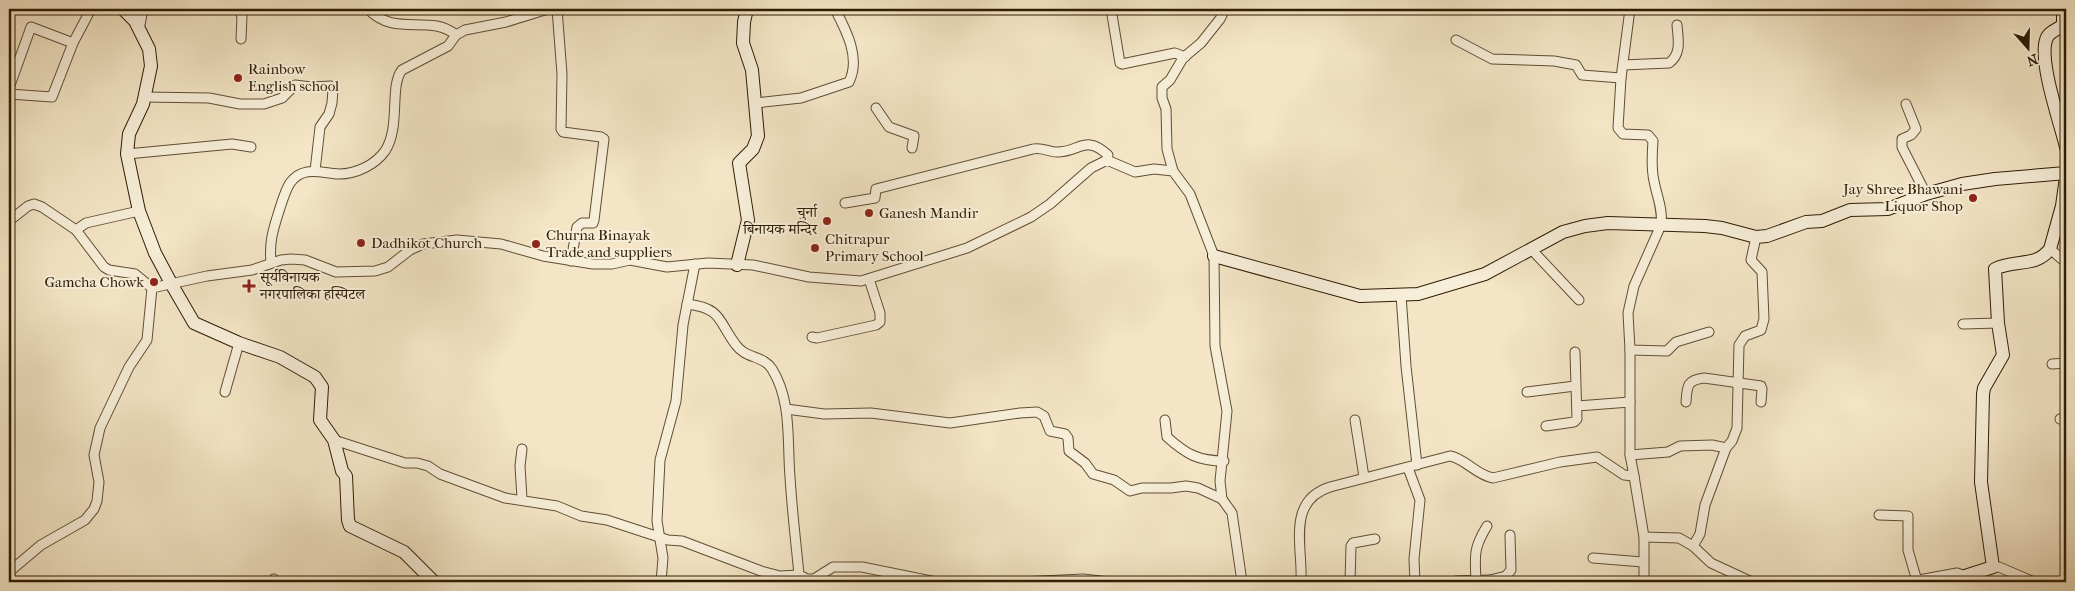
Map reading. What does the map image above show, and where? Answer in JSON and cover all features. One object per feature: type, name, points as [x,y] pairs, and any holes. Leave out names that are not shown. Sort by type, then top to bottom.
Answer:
[{"type":"street","points":[[9,94],[52,97],[73,43],[91,9]]},
{"type":"street","points":[[123,9],[135,21],[149,49],[150,57],[149,79],[145,97],[141,111],[132,125],[127,154],[139,211],[155,253],[172,285],[194,323],[240,343],[280,357],[315,377],[322,387],[320,420],[334,440],[347,482],[348,520],[350,526],[404,552],[434,582]]},
{"type":"street","points":[[139,30],[143,9]]},
{"type":"street","points":[[238,9],[242,16],[240,39]]},
{"type":"street","points":[[368,9],[375,16],[387,22],[402,25],[433,25],[450,30],[456,35]]},
{"type":"street","points":[[272,263],[269,248],[272,234],[288,187],[301,173],[315,171],[346,174],[365,168],[375,162],[387,146],[394,125],[398,75],[408,66],[448,46],[456,35],[465,30],[506,22],[548,9]]},
{"type":"street","points":[[557,9],[562,74],[561,129],[563,132],[604,139],[594,220],[593,223],[582,223],[577,227],[571,261]]},
{"type":"street","points":[[737,265],[748,220],[739,163],[756,143],[756,103],[752,70],[744,43],[744,22],[747,9]]},
{"type":"street","points":[[756,103],[802,98],[849,82],[852,76],[852,49],[842,21],[835,9]]},
{"type":"street","points":[[1111,9],[1120,63],[1175,53],[1185,57]]},
{"type":"street","points":[[1226,9],[1220,19],[1201,42],[1185,57],[1162,87],[1167,119],[1166,143],[1173,171],[1190,194],[1214,256],[1215,346],[1227,411],[1224,461],[1220,481],[1222,499],[1232,513],[1242,582]]},
{"type":"street","points":[[1630,9],[1621,78],[1618,128],[1623,134],[1648,135],[1652,137],[1652,169],[1661,208],[1661,225],[1630,299],[1628,313],[1630,455],[1644,537],[1644,582]]},
{"type":"street","points":[[2064,9],[2063,25],[2050,33],[2046,40],[2046,65],[2051,92],[2066,146]]},
{"type":"street","points":[[1623,65],[1669,63],[1675,59],[1678,50],[1677,25]]},
{"type":"street","points":[[9,88],[31,27],[73,43]]},
{"type":"street","points":[[1456,40],[1492,59],[1554,61],[1576,66],[1582,75],[1621,78]]},
{"type":"street","points":[[145,97],[209,98],[240,104],[264,104],[282,98],[295,85],[311,87],[331,86],[332,103],[329,114],[320,128],[315,171]]},
{"type":"street","points":[[1906,104],[1916,129],[1911,135],[1902,139],[1902,147],[1926,194]]},
{"type":"street","points":[[876,108],[889,127],[914,136],[912,148]]},
{"type":"street","points":[[127,154],[232,144],[251,147]]},
{"type":"street","points":[[845,203],[875,198],[876,189],[1033,149],[1040,148],[1056,152],[1091,144],[1108,155]]},
{"type":"street","points":[[9,220],[23,208],[34,204],[76,230],[104,267],[109,270],[135,274],[152,288],[207,276],[252,270],[291,258],[305,260],[336,272],[368,272],[388,267],[410,250],[423,244],[457,240],[501,244],[543,256],[571,261],[600,264],[630,260],[667,267],[694,264],[768,267],[809,277],[861,282],[966,248],[1031,217],[1050,204],[1091,168],[1107,160],[1136,172],[1154,170],[1173,171]]},
{"type":"street","points":[[1214,256],[1349,294],[1400,296],[1418,294],[1475,278],[1532,250],[1562,232],[1580,227],[1608,223],[1705,226],[1722,228],[1756,237],[1767,236],[1806,222],[1822,221],[1850,210],[1888,209],[1926,194],[1962,184],[2039,174],[2066,173]]},
{"type":"street","points":[[1993,567],[1982,487],[1983,394],[1984,388],[2003,355],[1998,323],[1995,269],[2032,262],[2046,255],[2050,249],[2062,206],[2066,178]]},
{"type":"street","points":[[76,230],[86,223],[139,211]]},
{"type":"street","points":[[1693,546],[1700,534],[1705,505],[1726,448],[1732,441],[1737,428],[1739,345],[1741,340],[1761,330],[1764,319],[1762,272],[1750,260],[1756,237]]},
{"type":"street","points":[[2050,249],[2063,260],[2066,260]]},
{"type":"street","points":[[1532,250],[1578,300]]},
{"type":"street","points":[[661,582],[664,558],[658,521],[660,460],[676,401],[687,304],[694,264]]},
{"type":"street","points":[[812,337],[818,338],[876,325],[880,322],[880,313],[869,279]]},
{"type":"street","points":[[9,572],[41,545],[85,520],[94,509],[99,482],[94,454],[100,428],[129,367],[147,340],[152,288]]},
{"type":"street","points":[[1400,296],[1417,465]]},
{"type":"street","points":[[687,304],[701,305],[711,309],[723,322],[740,349],[746,354],[767,362],[780,385],[786,409],[790,478],[804,579]]},
{"type":"street","points":[[1963,324],[1998,323]]},
{"type":"street","points":[[1630,350],[1667,351],[1676,342],[1709,332]]},
{"type":"street","points":[[225,392],[240,343]]},
{"type":"street","points":[[1546,426],[1574,422],[1578,414],[1575,386],[1575,352]]},
{"type":"street","points":[[2052,364],[2066,363]]},
{"type":"street","points":[[1686,402],[1687,388],[1695,379],[1704,378],[1761,386],[1761,402]]},
{"type":"street","points":[[1527,392],[1575,386]]},
{"type":"street","points":[[1577,406],[1630,402]]},
{"type":"street","points":[[786,409],[824,414],[871,413],[950,424],[1037,412],[1044,416],[1050,430],[1065,434],[1068,438],[1069,451],[1085,463],[1090,472],[1096,476],[1114,480],[1130,491],[1142,488],[1193,487],[1222,499]]},
{"type":"street","points":[[1165,420],[1167,437],[1179,448],[1204,461],[1224,461]]},
{"type":"street","points":[[1355,420],[1364,478]]},
{"type":"street","points":[[334,440],[406,464],[418,463],[428,466],[440,474],[505,498],[557,506],[581,516],[607,520],[668,540],[682,541],[761,572],[814,579],[833,567],[862,567],[936,582]]},
{"type":"street","points":[[1630,455],[1668,452],[1680,446],[1712,445],[1726,448]]},
{"type":"street","points":[[522,449],[520,473],[522,500]]},
{"type":"street","points":[[1301,582],[1300,522],[1307,500],[1321,490],[1450,456],[1457,457],[1484,476],[1493,478],[1560,462],[1598,456],[1624,475],[1634,476]]},
{"type":"street","points":[[1408,468],[1420,500],[1414,559],[1415,582]]},
{"type":"street","points":[[1879,515],[1908,516],[1908,550],[1912,582],[1957,573],[1966,579],[1993,567],[1999,567],[2034,582]]},
{"type":"street","points":[[1476,581],[1474,552],[1477,542],[1487,526]]},
{"type":"street","points":[[1446,582],[1491,581],[1506,576],[1511,570],[1510,534]]},
{"type":"street","points":[[1644,537],[1679,538],[1693,546],[1711,563],[1752,582]]},
{"type":"street","points":[[1350,582],[1351,546],[1375,539]]},
{"type":"street","points":[[1593,558],[1643,562]]},
{"type":"street","points":[[1020,582],[1073,581],[1083,579],[1109,582]]},
{"type":"place","name":"Rainbow English school","points":[[238,78]]},
{"type":"place","name":"Jay Shree Bhawani Liquor Shop","points":[[1973,198]]},
{"type":"place","name":"Ganesh Mandir","points":[[869,213]]},
{"type":"place","name":"चुर्ना बिनायक मन्दिर","points":[[827,221]]},
{"type":"place","name":"Dadhikot Church","points":[[361,243]]},
{"type":"place","name":"Churna Binayak Trade and suppliers","points":[[536,244]]},
{"type":"place","name":"Chitrapur Primary School","points":[[815,248]]},
{"type":"place","name":"Gamcha Chowk","points":[[154,282]]},
{"type":"place","name":"सूर्यविनायक नगरपालिका हस्पिटल","points":[[249,286]]}]
